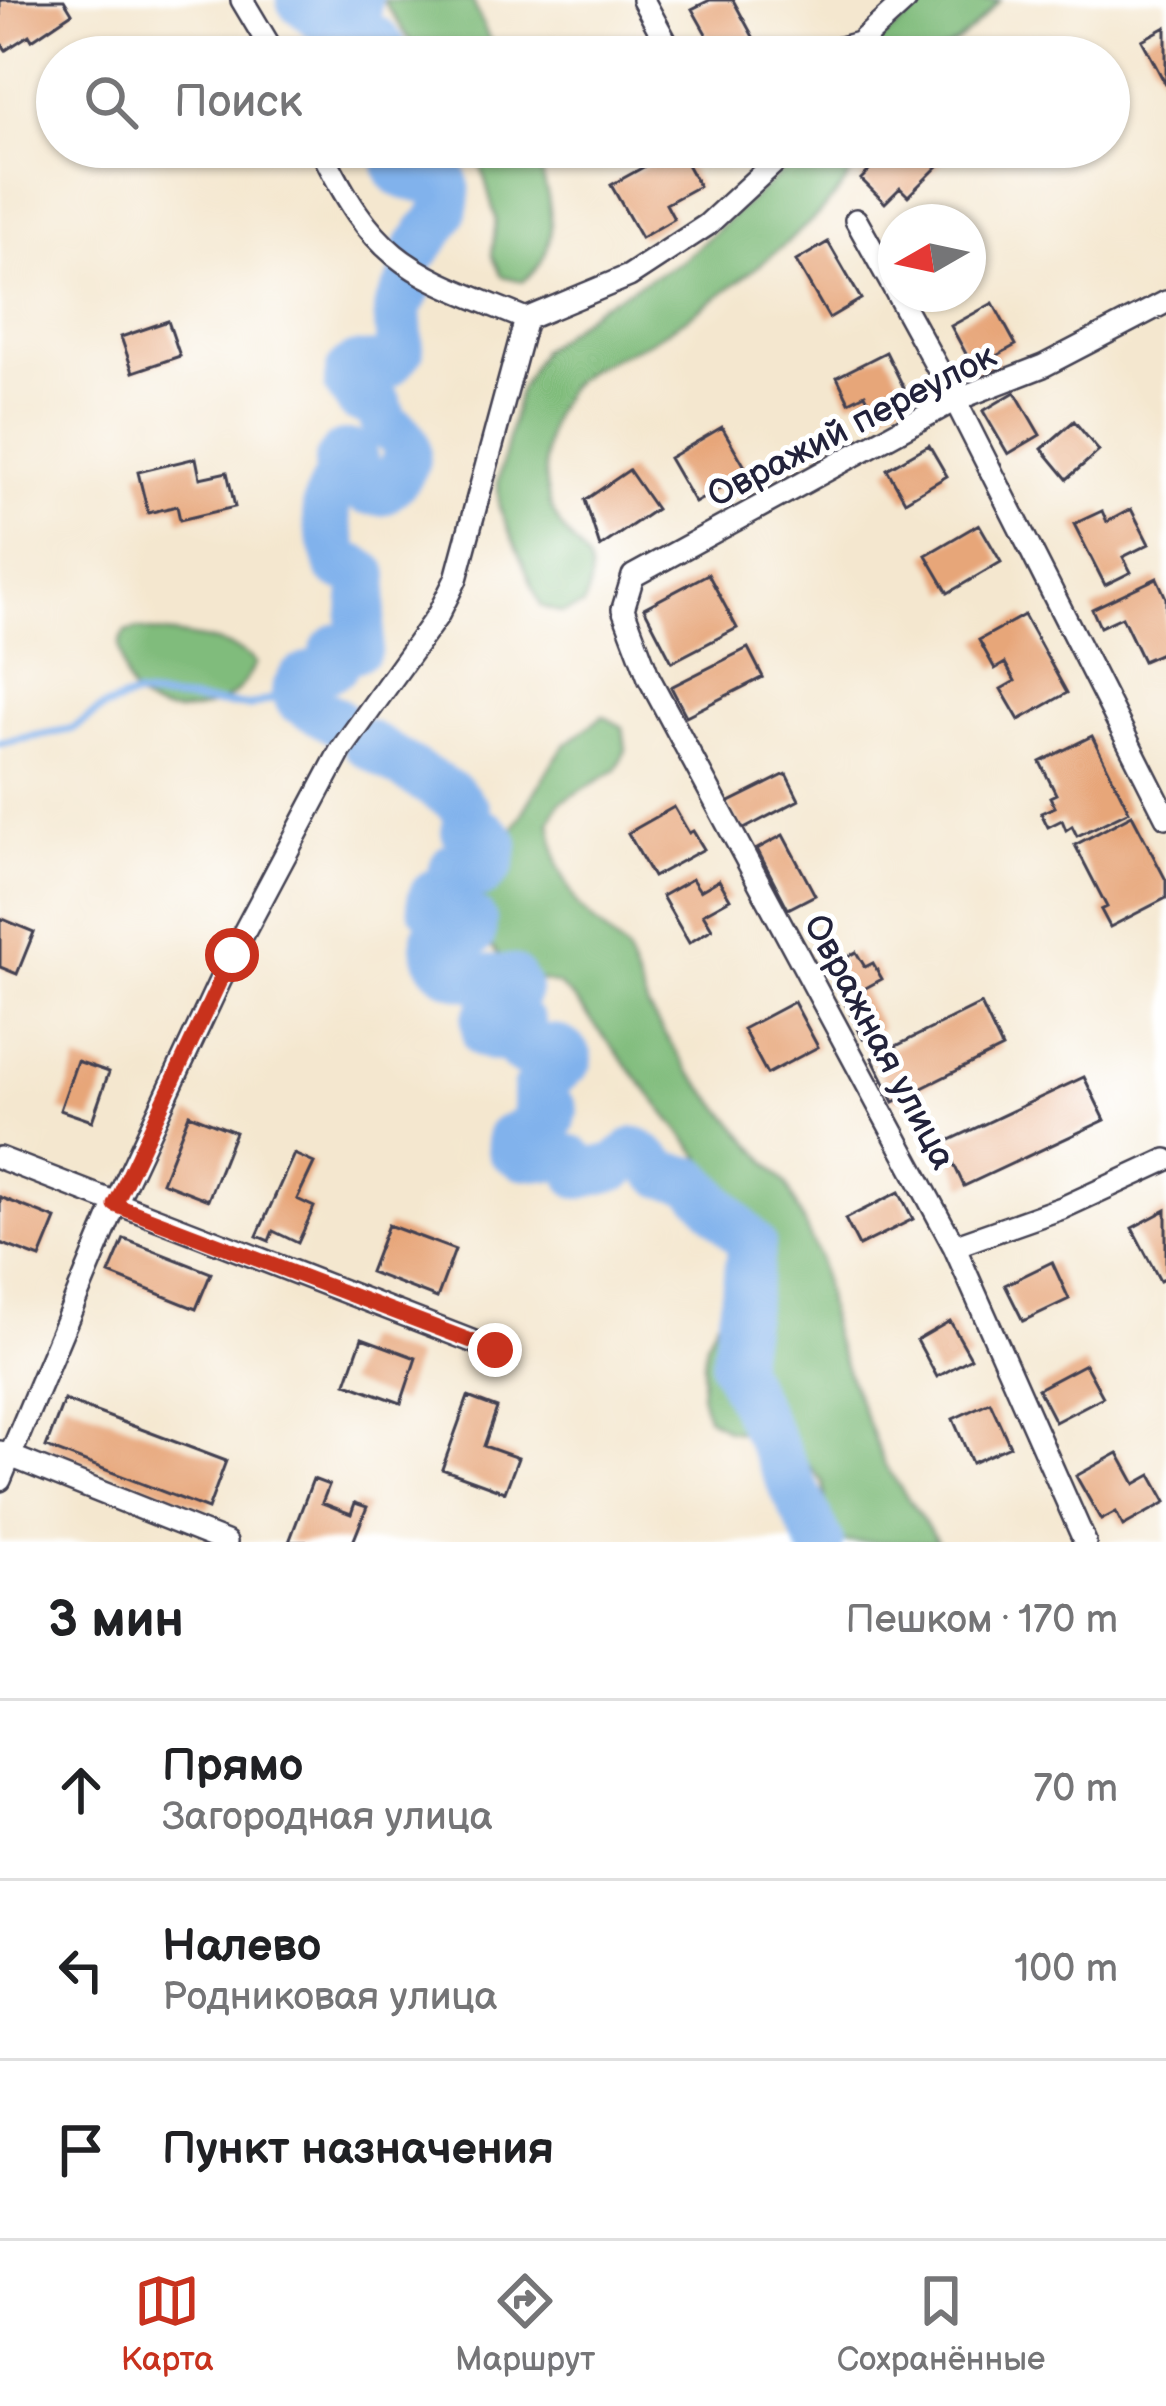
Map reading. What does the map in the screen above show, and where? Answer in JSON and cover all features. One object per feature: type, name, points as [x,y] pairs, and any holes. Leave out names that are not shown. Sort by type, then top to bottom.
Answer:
[{"type":"street","points":[[242,0],[263,36]]},
{"type":"street","points":[[643,0],[663,36]]},
{"type":"street","points":[[869,36],[906,0]]},
{"type":"street","points":[[331,168],[359,220],[392,256],[438,283],[526,319],[629,275],[707,225],[768,168]]},
{"type":"street","points":[[856,220],[878,259]]},
{"type":"street","name":"Овражий переулок","points":[[633,576],[955,400],[1042,366],[1166,302]]},
{"type":"street","points":[[907,312],[1166,817]]},
{"type":"street","points":[[0,1480],[4,1454],[232,955],[341,749],[438,615],[456,579],[526,319]]},
{"type":"street","name":"Овражная улица","points":[[633,576],[623,609],[649,678],[954,1246],[1085,1542]]},
{"type":"street","points":[[0,1158],[495,1350]]},
{"type":"street","points":[[954,1246],[1062,1208],[1166,1160]]},
{"type":"street","points":[[4,1454],[226,1542]]},
{"type":"green space","points":[[383,0],[472,0],[488,36],[407,36]]},
{"type":"green space","points":[[929,0],[1000,0],[965,36],[886,36]]},
{"type":"green space","points":[[482,168],[539,168],[551,218],[550,236],[537,268],[523,281],[502,276],[492,255],[496,219]]},
{"type":"green space","points":[[786,168],[853,168],[826,205],[782,247],[678,324],[582,375],[564,394],[550,424],[545,477],[553,510],[585,557],[591,579],[583,606],[562,613],[541,606],[499,507],[498,482],[519,391],[541,351],[597,307],[682,261]]},
{"type":"green space","points":[[138,629],[217,642],[256,663],[237,691],[222,701],[180,712],[152,707],[131,690],[123,667],[119,644],[125,632]]},
{"type":"green space","points":[[603,716],[623,727],[626,750],[616,770],[559,803],[550,822],[558,866],[578,906],[626,951],[649,1010],[689,1071],[787,1185],[819,1258],[833,1335],[884,1464],[938,1542],[831,1542],[823,1482],[791,1445],[771,1435],[727,1430],[707,1417],[701,1394],[706,1343],[717,1320],[754,1289],[759,1265],[738,1204],[575,1000],[558,985],[514,973],[483,936],[482,889],[492,865],[566,744]]},
{"type":"building","points":[[0,0],[64,0],[72,13],[32,40],[29,35],[6,50],[0,42]]},
{"type":"building","points":[[710,0],[733,0],[753,36],[707,36],[692,9]]},
{"type":"building","points":[[1166,27],[1166,85],[1142,40]]},
{"type":"building","points":[[642,168],[689,168],[699,186],[666,204],[674,219],[641,238],[611,185]]},
{"type":"building","points":[[872,168],[936,168],[908,196],[900,188],[885,203],[861,179]]},
{"type":"building","points":[[828,242],[861,299],[829,318],[796,261]]},
{"type":"building","points":[[993,303],[1016,345],[996,356],[1002,367],[980,380],[951,326],[986,312]]},
{"type":"building","points":[[168,321],[180,356],[133,372],[121,337]]},
{"type":"building","points":[[886,352],[909,398],[876,415],[865,394],[849,402],[837,377]]},
{"type":"building","points":[[1015,392],[1040,435],[1008,454],[983,411]]},
{"type":"building","points":[[1074,421],[1099,451],[1067,479],[1042,449]]},
{"type":"building","points":[[722,427],[748,472],[695,503],[669,458]]},
{"type":"building","points":[[929,445],[947,476],[905,501],[887,469]]},
{"type":"building","points":[[196,458],[200,478],[227,472],[235,507],[180,520],[177,506],[148,513],[138,472]]},
{"type":"building","points":[[629,470],[656,509],[600,547],[585,500]]},
{"type":"building","points":[[1131,509],[1149,544],[1123,557],[1131,572],[1105,585],[1074,524],[1102,511],[1107,522]]},
{"type":"building","points":[[979,524],[1001,562],[948,593],[926,555]]},
{"type":"building","points":[[708,574],[737,628],[672,662],[644,608]]},
{"type":"building","points":[[1157,578],[1166,598],[1166,651],[1143,661],[1122,617],[1100,627],[1092,609]]},
{"type":"building","points":[[1024,615],[1067,693],[1019,720],[1001,689],[1015,681],[1005,663],[995,669],[979,640]]},
{"type":"building","points":[[748,648],[763,677],[686,716],[671,687]]},
{"type":"building","points":[[1092,736],[1129,811],[1077,836],[1072,826],[1066,830],[1062,820],[1048,827],[1041,813],[1055,807],[1050,797],[1056,794],[1040,762]]},
{"type":"building","points":[[786,774],[799,800],[742,830],[728,803]]},
{"type":"building","points":[[674,807],[704,849],[653,877],[628,833]]},
{"type":"building","points":[[1132,815],[1166,880],[1166,898],[1110,927],[1101,910],[1107,907],[1075,845]]},
{"type":"building","points":[[783,835],[815,895],[788,909],[757,849]]},
{"type":"building","points":[[692,879],[700,891],[719,880],[730,899],[703,914],[712,929],[689,943],[662,896]]},
{"type":"building","points":[[0,918],[34,932],[17,974],[0,967]]},
{"type":"building","points":[[856,952],[865,967],[873,963],[882,979],[862,990],[882,1029],[863,1039],[827,968]]},
{"type":"building","points":[[794,1002],[818,1047],[767,1074],[743,1029]]},
{"type":"building","points":[[981,1004],[1002,1048],[894,1102],[872,1058]]},
{"type":"building","points":[[77,1061],[109,1072],[92,1121],[60,1110]]},
{"type":"building","points":[[1084,1077],[1105,1120],[964,1186],[944,1143]]},
{"type":"building","points":[[189,1114],[235,1132],[208,1200],[162,1182]]},
{"type":"building","points":[[294,1154],[314,1163],[297,1199],[314,1207],[298,1243],[273,1231],[269,1241],[257,1236]]},
{"type":"building","points":[[899,1192],[913,1219],[859,1246],[845,1219]]},
{"type":"building","points":[[0,1197],[56,1219],[40,1258],[0,1243]]},
{"type":"building","points":[[1166,1210],[1166,1278],[1160,1281],[1132,1228]]},
{"type":"building","points":[[388,1225],[455,1250],[437,1298],[370,1272]]},
{"type":"building","points":[[124,1239],[211,1273],[196,1309],[109,1274]]},
{"type":"building","points":[[1052,1262],[1069,1299],[1023,1321],[1005,1285]]},
{"type":"building","points":[[950,1321],[971,1358],[937,1377],[917,1340]]},
{"type":"building","points":[[362,1338],[416,1358],[401,1403],[346,1383]]},
{"type":"building","points":[[1085,1364],[1103,1397],[1055,1422],[1038,1389]]},
{"type":"building","points":[[468,1397],[497,1408],[484,1446],[518,1458],[505,1492],[442,1469]]},
{"type":"building","points":[[64,1400],[226,1461],[208,1509],[46,1447]]},
{"type":"building","points":[[990,1402],[1010,1446],[972,1463],[953,1419]]},
{"type":"building","points":[[1118,1453],[1135,1484],[1151,1475],[1166,1502],[1123,1526],[1116,1512],[1101,1520],[1076,1476]]},
{"type":"building","points":[[313,1479],[329,1485],[322,1503],[351,1514],[355,1503],[367,1507],[353,1542],[289,1542]]},
{"type":"waterway","points":[[300,0],[331,25],[341,19],[346,0]]},
{"type":"waterway","points":[[353,36],[358,23],[354,0]]},
{"type":"waterway","points":[[398,168],[410,177],[445,182],[444,210],[417,249]]},
{"type":"waterway","points":[[336,721],[299,700],[295,691],[301,680],[335,665],[334,651],[339,647],[359,646],[365,576],[339,566],[326,507],[344,454],[352,454],[366,491],[381,492],[403,467],[404,440],[385,426],[378,404],[359,399],[348,383],[350,370],[386,365],[400,350],[397,309],[411,282]]},
{"type":"waterway","points":[[0,743],[72,729],[103,708],[135,696],[250,706],[295,691]]},
{"type":"waterway","points":[[366,743],[454,797],[467,813],[465,831],[486,834],[495,844],[491,863],[481,874],[454,866],[448,886],[433,895],[431,906],[441,916],[453,914],[473,921],[467,937],[435,938],[441,963],[461,975],[511,978],[517,989],[511,1005],[492,1010],[485,1022],[486,1035],[495,1038],[517,1019],[522,1025],[517,1046],[523,1052],[553,1048],[569,1059],[536,1090],[536,1104],[554,1111],[552,1119],[510,1138],[511,1149],[523,1156],[572,1160],[580,1175],[617,1166],[636,1151],[664,1174],[693,1181],[752,1244],[734,1366],[820,1542]]},
{"type":"route","points":[[232,955],[115,1205],[495,1350]]}]
